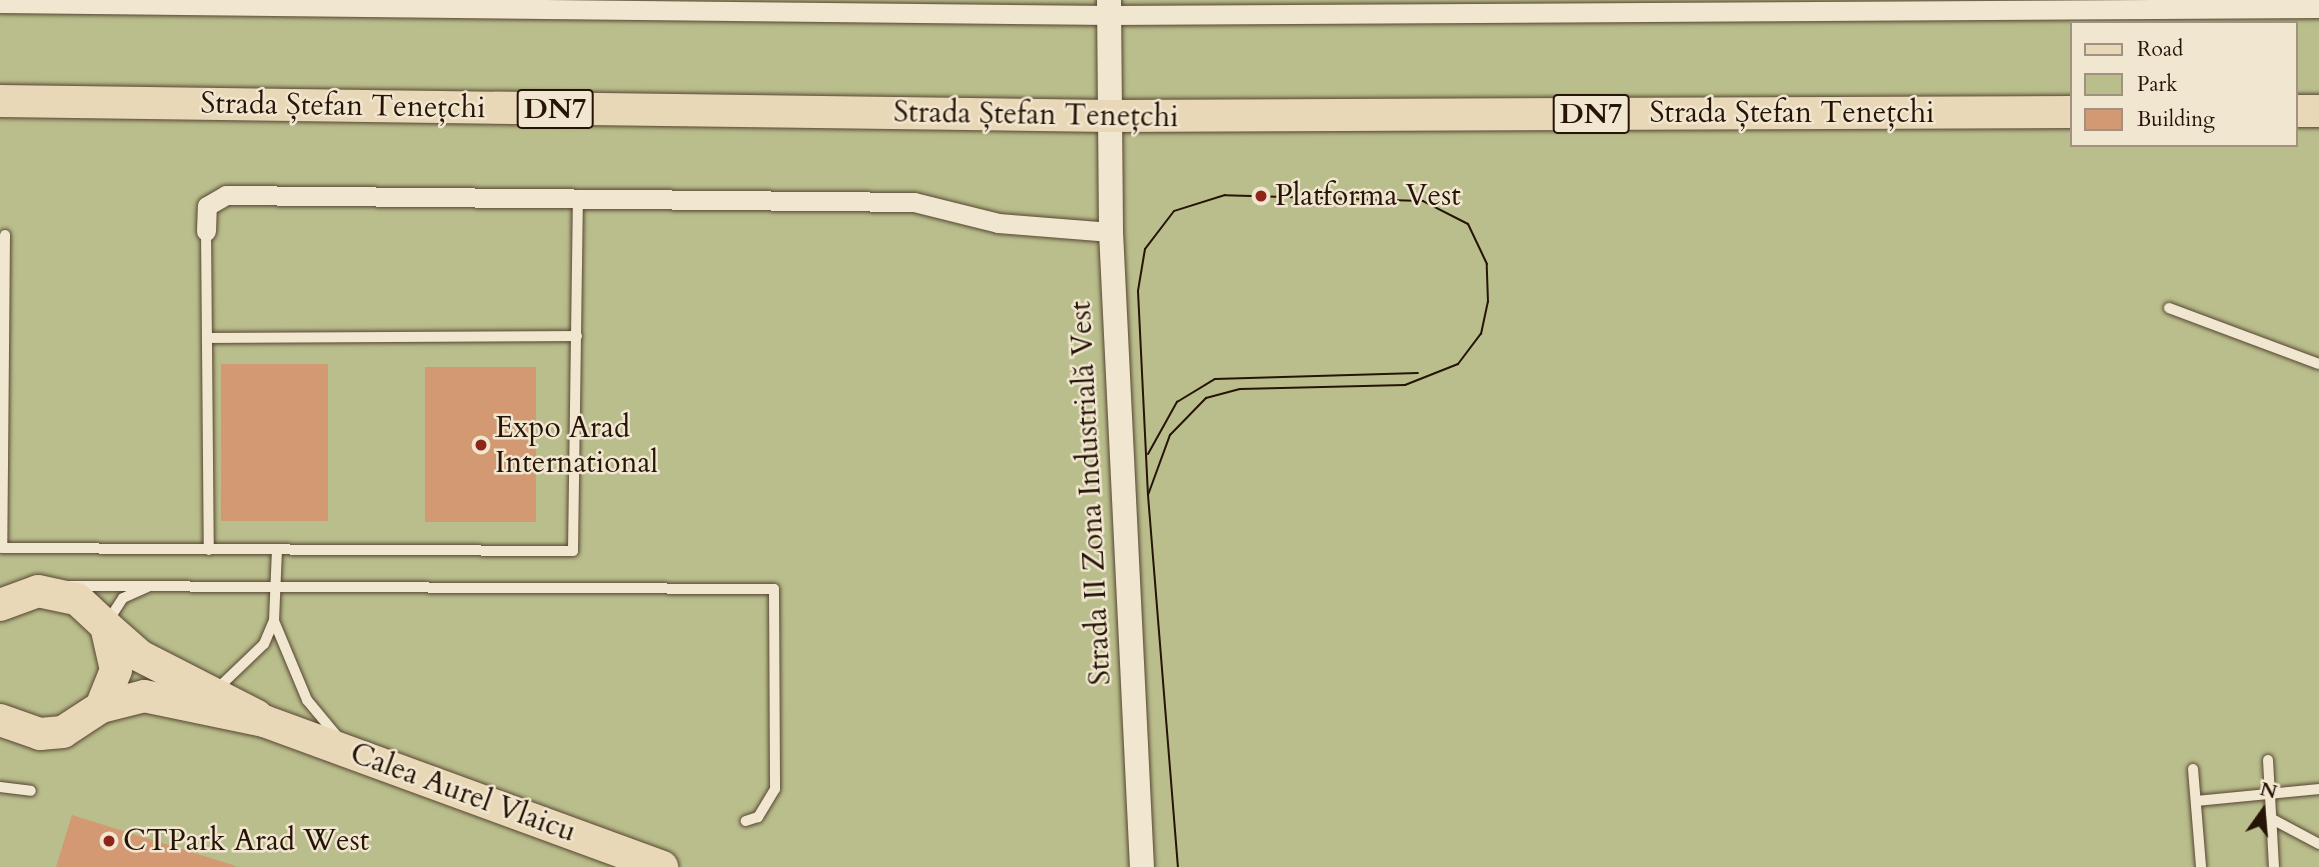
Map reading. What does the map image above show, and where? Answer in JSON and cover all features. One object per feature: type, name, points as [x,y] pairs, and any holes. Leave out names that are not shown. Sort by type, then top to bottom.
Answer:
[{"type":"main road","name":"Strada Ștefan Tenețchi","points":[[0,101],[1110,116],[2070,112]]},
{"type":"main road","points":[[2298,111],[2319,111]]},
{"type":"main road","points":[[14,596],[77,599],[140,656],[216,690],[264,720]]},
{"type":"main road","points":[[101,707],[116,670],[106,626]]},
{"type":"main road","points":[[0,720],[40,734],[63,732],[101,707],[144,696],[264,720]]},
{"type":"main road","name":"Calea Aurel Vlaicu","points":[[264,720],[662,867]]},
{"type":"street","points":[[0,3],[71,1],[1110,8],[2130,4],[2319,8]]},
{"type":"street","name":"Strada II Zona Industrială Vest","points":[[1110,8],[1111,232],[1142,867]]},
{"type":"street","points":[[206,231],[207,206],[226,195],[914,202],[998,223],[1111,232]]},
{"type":"lane","points":[[5,235],[2,548],[573,551],[578,197]]},
{"type":"lane","points":[[206,231],[209,550]]},
{"type":"lane","points":[[2169,308],[2319,364]]},
{"type":"lane","points":[[207,338],[577,336]]},
{"type":"lane","points":[[216,690],[259,655],[274,621],[277,549]]},
{"type":"lane","points":[[14,596],[86,583],[148,587],[277,583],[774,589],[775,789],[758,817],[746,821]]},
{"type":"lane","points":[[106,626],[124,598],[148,587]]},
{"type":"lane","points":[[274,621],[314,712],[356,753]]},
{"type":"lane","points":[[2268,760],[2274,867]]},
{"type":"lane","points":[[2193,769],[2200,867]]},
{"type":"lane","points":[[0,787],[32,791]]},
{"type":"lane","points":[[2196,801],[2319,789]]},
{"type":"lane","points":[[2272,819],[2319,844]]},
{"type":"green space","points":[[0,0],[2319,0],[2319,867],[0,867]]},
{"type":"building","points":[[221,364],[328,364],[328,521],[221,521]]},
{"type":"building","name":"Expo Arad International","points":[[425,367],[536,367],[536,522],[425,522]]},
{"type":"building","name":"CTPark Arad West","points":[[72,815],[236,866],[236,867],[56,867]]},
{"type":"tram line","points":[[1148,495],[1170,435],[1206,398],[1240,389],[1405,385],[1458,364],[1481,334],[1488,302],[1487,264],[1468,224],[1423,201],[1225,195],[1174,211],[1145,249],[1138,291],[1148,495],[1178,867]]},
{"type":"tram line","points":[[1148,454],[1177,402],[1215,379],[1418,373]]},
{"type":"place","name":"Platforma Vest","points":[[1261,196]]},
{"type":"place","name":"Expo Arad International","points":[[481,445]]},
{"type":"place","name":"CTPark Arad West","points":[[109,841]]}]
